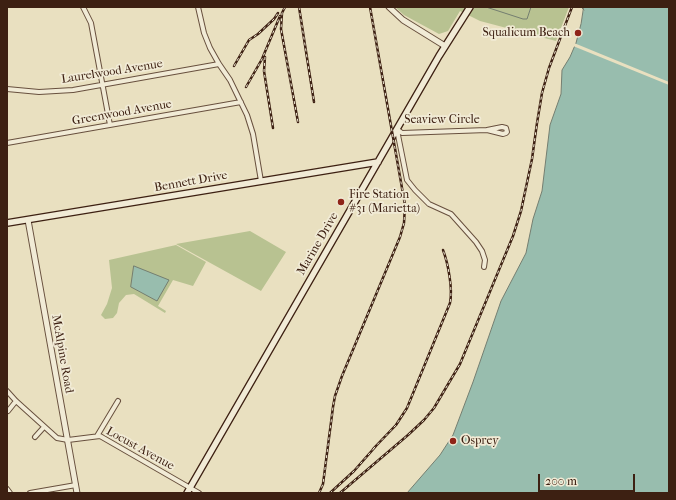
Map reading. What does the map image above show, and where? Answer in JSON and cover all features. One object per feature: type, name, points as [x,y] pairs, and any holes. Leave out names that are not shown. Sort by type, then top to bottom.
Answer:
[{"type":"main road","name":"Marine Drive","points":[[188,490],[445,46],[470,7]]},
{"type":"main road","name":"Bennett Drive","points":[[7,223],[378,162]]},
{"type":"street","points":[[83,7],[91,23],[110,125]]},
{"type":"street","points":[[198,7],[204,33],[210,48],[230,80],[247,115],[253,134],[261,181]]},
{"type":"street","points":[[389,7],[411,25],[445,46]]},
{"type":"street","name":"Laurelwood Avenue","points":[[7,89],[39,92],[74,90],[219,64]]},
{"type":"street","name":"Greenwood Avenue","points":[[7,143],[241,102]]},
{"type":"street","points":[[397,129],[407,180],[429,204],[452,214],[482,251],[485,260],[484,267]]},
{"type":"street","name":"Seaview Circle","points":[[397,129],[402,133],[487,130]]},
{"type":"street","name":"McAlpine Road","points":[[28,220],[77,493]]},
{"type":"street","points":[[7,391],[57,438],[68,440]]},
{"type":"street","points":[[8,411],[16,401]]},
{"type":"street","points":[[97,436],[118,401]]},
{"type":"street","points":[[35,437],[44,426]]},
{"type":"street","name":"Locust Avenue","points":[[68,440],[100,436],[188,490],[199,493]]},
{"type":"street","points":[[30,493],[76,485]]},
{"type":"street","points":[[7,489],[10,493]]},
{"type":"shaded area","points":[[395,7],[569,7],[556,41],[480,21],[460,11],[448,31],[439,34],[404,15]]},
{"type":"shaded area","points":[[584,7],[669,7],[669,493],[407,493],[440,455],[453,435],[501,301],[526,253],[533,219],[542,191],[550,125],[561,94],[562,70],[576,43]]},
{"type":"shaded area","points":[[250,231],[286,252],[261,291],[176,244]]},
{"type":"shaded area","points":[[176,245],[206,262],[193,286],[173,280],[158,306],[166,311],[165,313],[134,294],[126,295],[119,303],[117,313],[113,318],[105,319],[101,315],[107,304],[112,288],[109,260]]},
{"type":"shaded area","points":[[134,266],[169,280],[157,301],[131,287]]},
{"type":"pier","points":[[574,43],[669,82],[669,85],[573,46]]},
{"type":"waterway","points":[[486,7],[523,19],[527,19],[531,7]]},
{"type":"waterway","points":[[581,7],[584,10]]},
{"type":"railway","points":[[285,7],[282,13],[281,29],[298,122]]},
{"type":"railway","points":[[299,7],[314,102]]},
{"type":"railway","points":[[319,493],[323,484],[335,396],[400,237],[404,223],[405,205],[370,7]]},
{"type":"railway","points":[[340,493],[424,420],[434,408],[460,364],[513,236],[521,211],[532,159],[542,93],[549,68],[572,7]]},
{"type":"railway","points":[[234,66],[249,40],[258,34],[274,19],[278,13]]},
{"type":"railway","points":[[246,87],[262,59],[280,16]]},
{"type":"railway","points":[[265,57],[264,71],[273,128]]},
{"type":"railway","points":[[373,449],[396,425],[407,408],[450,303],[450,276],[443,250]]},
{"type":"railway","points":[[330,493],[354,471],[376,446]]},
{"type":"place","name":"Squalicum Beach","points":[[578,33]]},
{"type":"place","name":"Fire Station #31 (Marietta)","points":[[341,202]]},
{"type":"place","name":"Osprey","points":[[453,441]]}]
